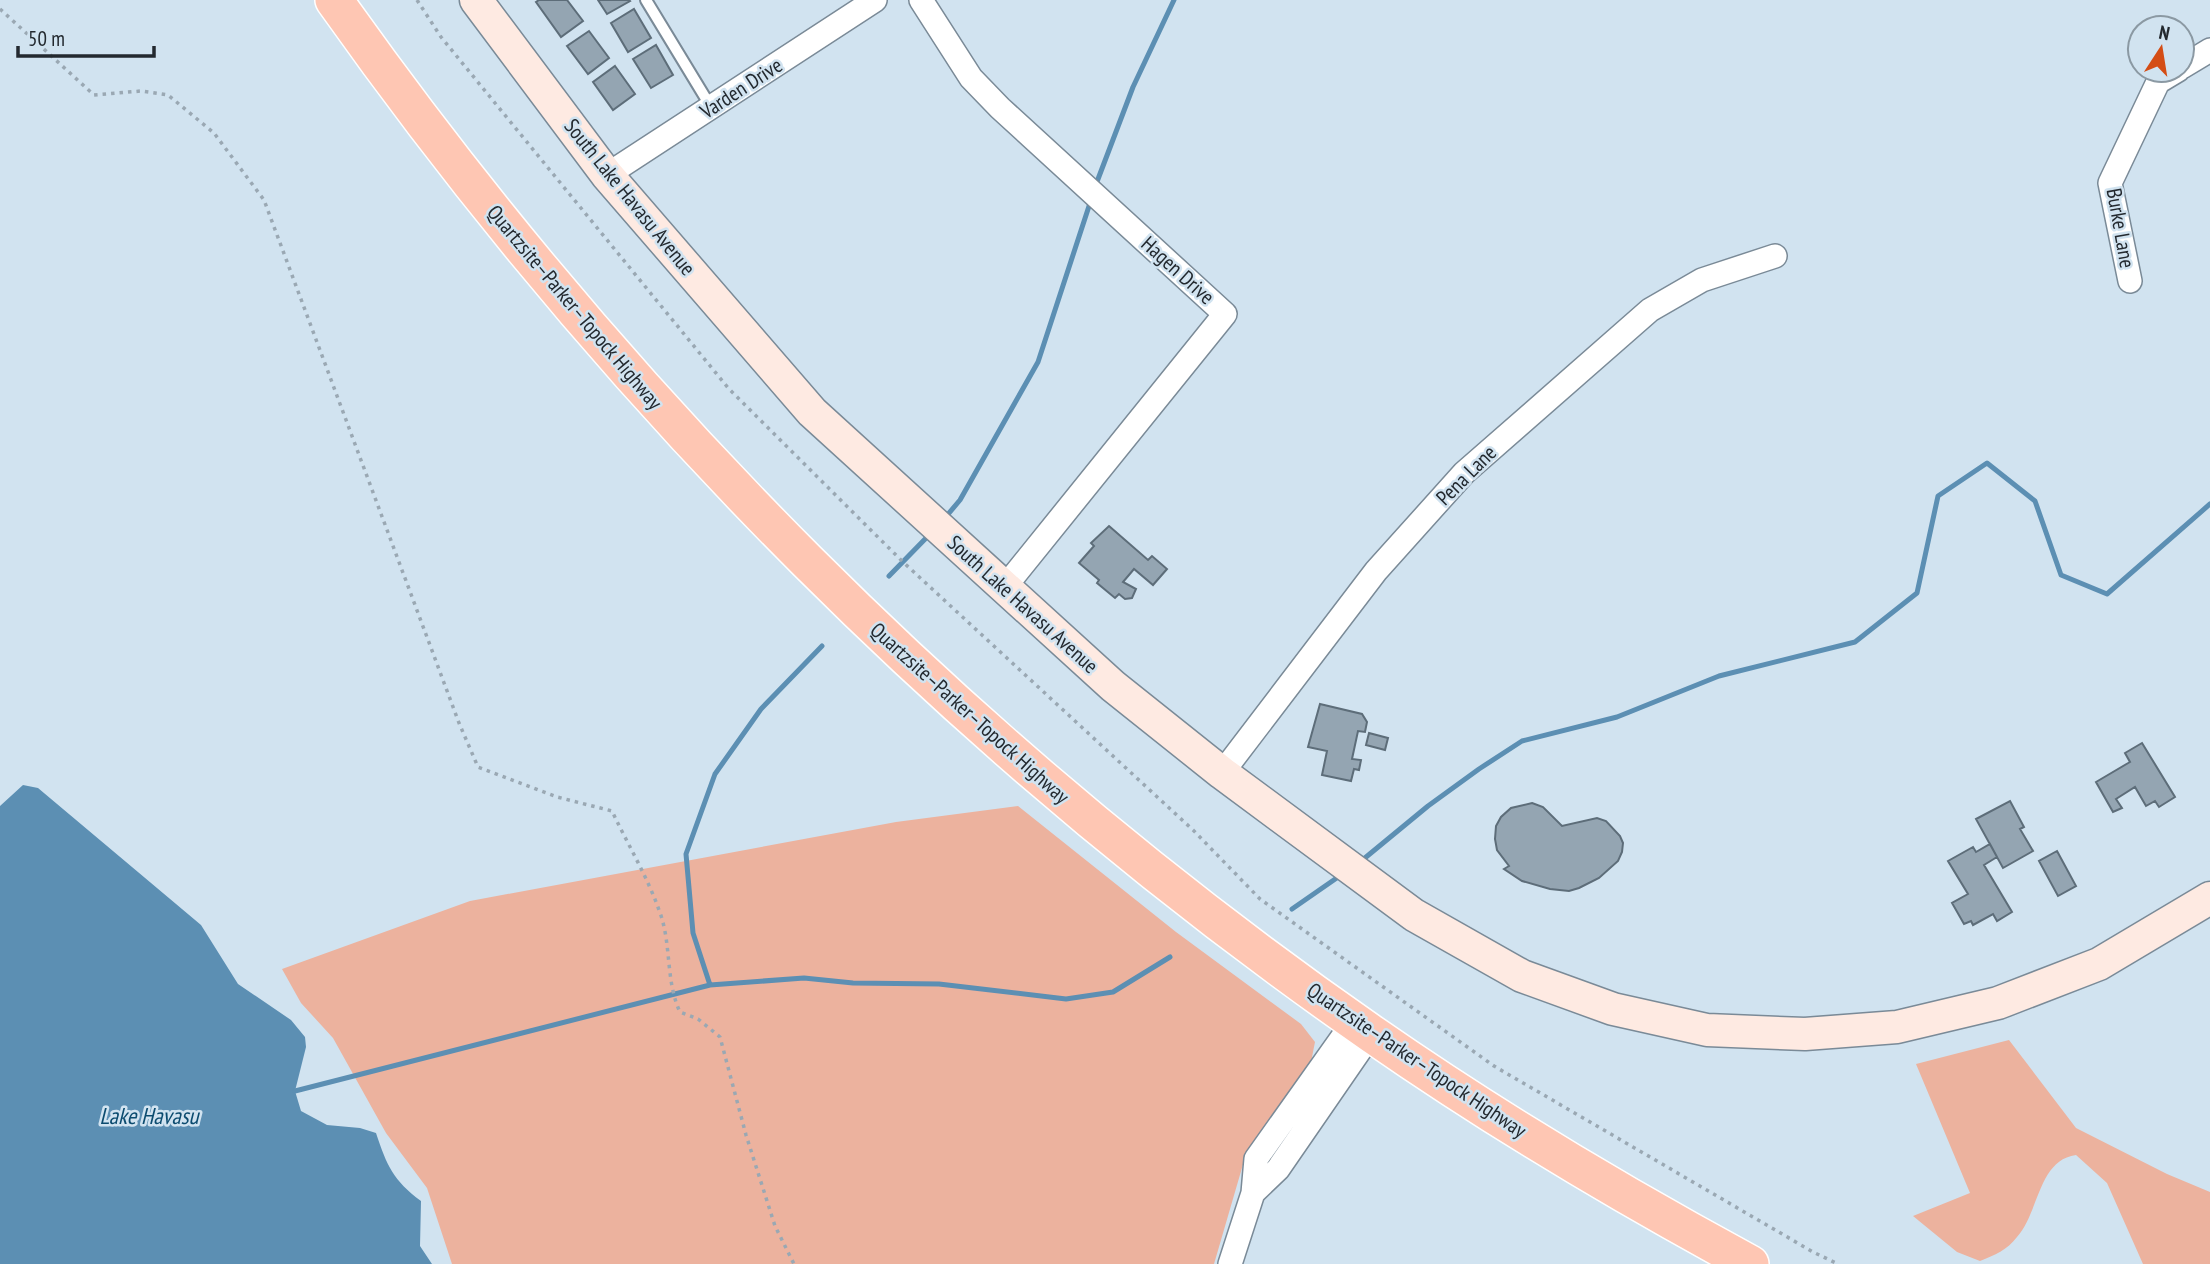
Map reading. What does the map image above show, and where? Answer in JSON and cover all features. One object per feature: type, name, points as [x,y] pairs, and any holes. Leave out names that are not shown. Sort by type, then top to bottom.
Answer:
[{"type":"highway","name":"Quartzsite–Parker–Topock Highway","points":[[334,0],[434,137],[635,380],[778,534],[929,679],[1087,817],[1252,947],[1363,1027],[1511,1125],[1601,1180],[1750,1264]]},
{"type":"main road","name":"South Lake Havasu Avenue","points":[[477,0],[607,175],[813,412],[1113,686],[1222,773],[1415,915],[1522,976],[1613,1009],[1707,1030],[1805,1034],[1897,1027],[1998,1003],[2098,964],[2210,898]]},
{"type":"street","name":"Varden Drive","points":[[607,175],[875,0]]},
{"type":"street","name":"Hagen Drive","points":[[921,0],[971,78],[1000,108],[1225,314],[1004,587]]},
{"type":"street","name":"Burke Lane","points":[[2130,281],[2110,183],[2157,84]]},
{"type":"street","name":"Pena Lane","points":[[1222,773],[1376,571],[1464,473],[1650,310],[1702,280],[1775,256]]},
{"type":"street","points":[[1230,1264],[1254,1193],[1278,1169],[1363,1027]]},
{"type":"lane","points":[[646,0],[711,107]]},
{"type":"path","points":[[0,9],[94,95],[141,90],[169,95],[214,134],[264,200],[459,723],[478,767],[558,797],[612,810],[660,911],[668,950],[672,994],[680,1012],[698,1019],[720,1037],[746,1135],[775,1226],[794,1264]]},
{"type":"shaded area","points":[[1018,806],[1176,932],[1301,1024],[1315,1042],[1309,1072],[1244,1161],[1214,1264],[452,1264],[427,1188],[386,1133],[333,1038],[301,1003],[282,969],[470,901],[896,822]]},
{"type":"shaded area","points":[[2009,1040],[2076,1128],[2167,1174],[2210,1192],[2210,1264],[2143,1264],[2107,1183],[2076,1155],[2063,1159],[2046,1177],[2024,1227],[2013,1242],[2000,1252],[1980,1261],[1957,1252],[1913,1216],[1970,1193],[1916,1064]]},
{"type":"water","name":"Lake Havasu","points":[[23,785],[38,788],[201,925],[238,984],[291,1020],[305,1037],[306,1047],[295,1091],[301,1111],[327,1125],[360,1128],[376,1133],[392,1172],[421,1201],[420,1246],[432,1264],[0,1264],[0,806]]},
{"type":"building","points":[[567,0],[583,21],[561,37],[536,2]]},
{"type":"building","points":[[598,0],[629,0],[630,1],[607,14]]},
{"type":"building","points":[[634,9],[651,38],[628,52],[611,23]]},
{"type":"building","points":[[589,31],[609,58],[588,74],[567,46]]},
{"type":"building","points":[[656,45],[673,75],[651,88],[633,59]]},
{"type":"building","points":[[615,66],[635,94],[613,110],[593,82]]},
{"type":"building","points":[[1109,526],[1148,560],[1152,556],[1167,569],[1153,585],[1134,569],[1123,582],[1136,589],[1132,598],[1125,599],[1119,594],[1115,598],[1079,563],[1094,546],[1091,543]]},
{"type":"building","points":[[1320,704],[1362,714],[1367,722],[1365,732],[1358,731],[1352,759],[1361,760],[1359,770],[1354,769],[1351,781],[1322,775],[1327,751],[1308,747]]},
{"type":"building","points":[[1369,733],[1388,738],[1385,750],[1366,745]]},
{"type":"building","points":[[2142,743],[2175,797],[2159,807],[2155,801],[2146,806],[2135,787],[2116,799],[2122,808],[2113,812],[2096,782],[2130,762],[2125,753]]},
{"type":"building","points":[[2010,801],[2024,827],[2020,829],[2033,851],[2003,868],[1976,819]]},
{"type":"building","points":[[1532,803],[1543,807],[1562,826],[1597,818],[1606,821],[1623,843],[1618,861],[1599,878],[1569,891],[1522,881],[1504,869],[1509,866],[1497,850],[1496,826],[1511,808]]},
{"type":"building","points":[[1990,844],[1997,857],[1984,865],[2012,912],[1997,921],[1993,914],[1973,925],[1971,921],[1964,924],[1952,903],[1968,894],[1948,861],[1973,847],[1976,852]]},
{"type":"building","points":[[2057,851],[2076,886],[2058,896],[2039,861]]},
{"type":"waterway","points":[[1095,187],[1133,87],[1174,0]]},
{"type":"waterway","points":[[944,519],[960,500],[1038,362],[1091,200]]},
{"type":"waterway","points":[[1360,862],[1428,806],[1522,741],[1617,717],[1719,676],[1855,642],[1917,593],[1938,496],[1987,463],[2035,501],[2061,575],[2107,594],[2210,504]]},
{"type":"waterway","points":[[889,576],[930,534]]},
{"type":"waterway","points":[[710,985],[693,933],[686,854],[715,774],[761,709],[822,646]]},
{"type":"waterway","points":[[1292,909],[1341,875]]},
{"type":"waterway","points":[[295,1091],[710,985],[804,978],[853,983],[939,984],[1066,999],[1113,992],[1170,957]]}]
